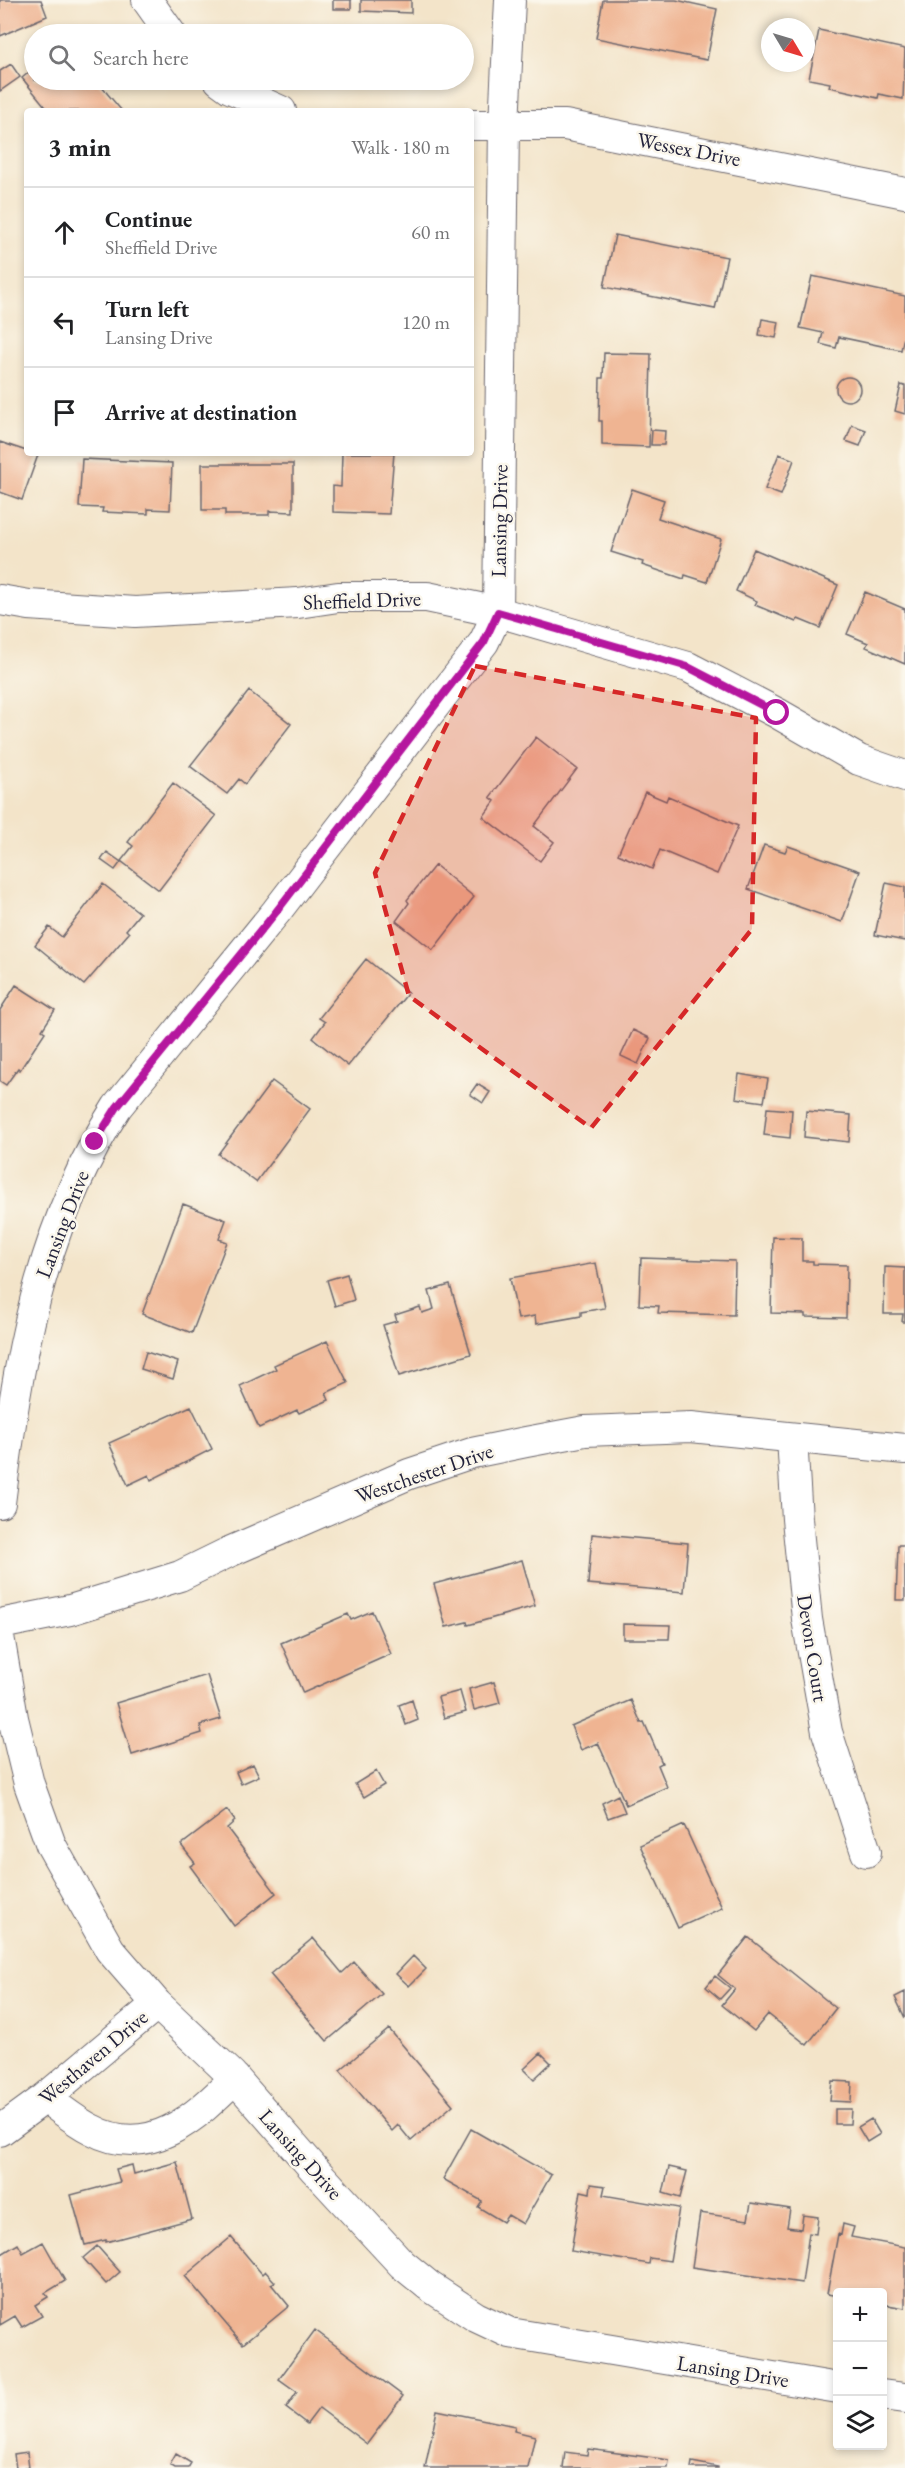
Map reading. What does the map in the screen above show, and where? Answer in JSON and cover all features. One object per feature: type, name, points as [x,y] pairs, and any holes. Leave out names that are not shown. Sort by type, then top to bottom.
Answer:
[{"type":"street","points":[[147,0],[164,24]]},
{"type":"street","name":"Lansing Drive","points":[[0,1503],[11,1419],[29,1320],[52,1242],[75,1183],[95,1142],[132,1089],[276,912],[484,642],[498,612],[504,126],[510,0]]},
{"type":"street","points":[[234,90],[274,108]]},
{"type":"street","name":"Wessex Drive","points":[[474,125],[566,125],[905,194]]},
{"type":"street","name":"Sheffield Drive","points":[[0,600],[38,606],[135,612],[298,603],[338,597],[427,597],[498,612],[688,667],[749,698],[859,760],[905,776]]},
{"type":"street","name":"Westchester Drive","points":[[0,1624],[70,1610],[180,1576],[367,1492],[472,1453],[585,1431],[703,1428],[905,1449]]},
{"type":"street","name":"Devon Court","points":[[792,1438],[797,1519],[809,1630],[827,1732],[866,1852]]},
{"type":"street","name":"Lansing Drive","points":[[0,1642],[12,1719],[29,1784],[51,1845],[110,1950],[157,2004],[234,2078],[402,2264],[429,2286],[476,2318],[510,2332],[833,2387]]},
{"type":"street","name":"Westhaven Drive","points":[[0,2131],[45,2098],[157,2004]]},
{"type":"street","points":[[45,2098],[90,2129],[110,2138],[143,2139],[183,2124],[202,2110],[234,2078]]},
{"type":"street","points":[[887,2396],[905,2398]]},
{"type":"highlighted area","points":[[475,666],[756,718],[752,929],[591,1128],[409,996],[375,873]]},
{"type":"building","points":[[0,0],[41,0],[47,16],[0,36]]},
{"type":"building","points":[[333,0],[351,0],[351,9],[333,9]]},
{"type":"building","points":[[361,0],[411,0],[411,13],[361,11]]},
{"type":"building","points":[[603,0],[676,0],[717,9],[707,60],[596,38]]},
{"type":"building","points":[[819,30],[905,49],[903,99],[879,94],[878,98],[829,87],[830,83],[809,79],[810,72],[815,72],[815,50]]},
{"type":"building","points":[[11,64],[20,77],[0,91],[0,71]]},
{"type":"building","points":[[32,90],[104,90],[119,108],[47,108]]},
{"type":"building","points":[[615,235],[727,257],[715,309],[604,287]]},
{"type":"building","points":[[812,276],[905,296],[905,332],[901,350],[839,337],[836,348],[820,344],[823,333],[800,328]]},
{"type":"building","points":[[762,319],[779,322],[776,338],[759,335]]},
{"type":"building","points":[[604,353],[651,354],[649,447],[602,445],[602,421],[599,421],[600,378],[603,378]]},
{"type":"building","points":[[848,377],[857,380],[860,389],[857,398],[848,401],[839,398],[836,389],[839,380]]},
{"type":"building","points":[[901,385],[905,386],[905,414],[895,411]]},
{"type":"building","points":[[852,425],[866,430],[860,446],[846,441]]},
{"type":"building","points":[[652,430],[665,431],[664,445],[651,445]]},
{"type":"building","points":[[0,442],[24,450],[24,456],[38,456],[22,500],[0,492]]},
{"type":"building","points":[[779,454],[794,460],[781,495],[765,489]]},
{"type":"building","points":[[342,456],[394,456],[389,514],[333,512],[333,486],[341,487]]},
{"type":"building","points":[[82,459],[172,463],[170,510],[148,509],[148,514],[102,512],[103,508],[79,507]]},
{"type":"building","points":[[202,464],[293,464],[293,512],[269,511],[269,515],[225,515],[225,510],[202,510]]},
{"type":"building","points":[[632,489],[664,500],[658,518],[721,539],[707,582],[685,575],[684,579],[611,552]]},
{"type":"building","points":[[754,549],[838,585],[820,628],[798,619],[796,622],[755,605],[757,601],[736,591]]},
{"type":"building","points":[[865,592],[905,609],[905,664],[866,647],[868,643],[847,634]]},
{"type":"building","points":[[249,691],[291,724],[245,784],[239,779],[227,794],[190,766]]},
{"type":"building","points":[[536,737],[577,769],[534,826],[554,842],[540,861],[483,817],[495,801],[490,797]]},
{"type":"building","points":[[173,783],[216,816],[159,890],[121,861],[133,846],[128,842]]},
{"type":"building","points":[[645,792],[666,801],[668,796],[738,826],[717,874],[660,850],[652,869],[618,854]]},
{"type":"building","points":[[764,845],[785,852],[788,846],[860,871],[842,922],[748,889]]},
{"type":"building","points":[[107,852],[121,862],[115,870],[101,860]]},
{"type":"building","points":[[435,865],[474,897],[433,950],[396,921],[409,903],[407,900]]},
{"type":"building","points":[[886,883],[905,887],[905,941],[875,935]]},
{"type":"building","points":[[103,884],[140,913],[126,930],[129,933],[84,985],[35,945],[49,927],[62,937]]},
{"type":"building","points":[[366,959],[408,993],[348,1066],[313,1038],[325,1022],[319,1018]]},
{"type":"building","points":[[16,985],[55,1010],[42,1030],[45,1032],[20,1070],[18,1068],[6,1085],[0,1081],[0,1010]]},
{"type":"building","points":[[633,1030],[650,1038],[638,1064],[621,1056]]},
{"type":"building","points":[[739,1074],[768,1079],[764,1102],[736,1098]]},
{"type":"building","points":[[272,1081],[310,1109],[256,1182],[218,1154]]},
{"type":"building","points":[[477,1084],[490,1092],[483,1103],[470,1094]]},
{"type":"building","points":[[767,1108],[792,1110],[790,1138],[764,1135]]},
{"type":"building","points":[[806,1111],[851,1115],[849,1142],[804,1137]]},
{"type":"building","points":[[183,1204],[226,1220],[219,1239],[227,1242],[192,1333],[142,1314]]},
{"type":"building","points":[[773,1237],[802,1238],[802,1261],[813,1261],[813,1264],[847,1265],[846,1318],[771,1313]]},
{"type":"building","points":[[641,1258],[735,1261],[734,1315],[658,1313],[659,1306],[639,1305]]},
{"type":"building","points":[[596,1263],[605,1308],[581,1312],[581,1316],[536,1324],[535,1316],[518,1319],[510,1278]]},
{"type":"building","points":[[885,1267],[905,1268],[905,1322],[902,1322],[903,1314],[884,1314]]},
{"type":"building","points":[[347,1274],[354,1300],[335,1306],[327,1280]]},
{"type":"building","points":[[450,1285],[471,1354],[399,1376],[383,1325],[397,1321],[395,1315],[420,1307],[422,1313],[434,1309],[429,1291]]},
{"type":"building","points":[[327,1341],[348,1383],[326,1393],[329,1400],[299,1413],[297,1410],[259,1428],[240,1386],[276,1369],[274,1365]]},
{"type":"building","points":[[146,1352],[178,1362],[173,1379],[141,1369]]},
{"type":"building","points":[[191,1406],[212,1449],[151,1480],[149,1475],[128,1485],[109,1443]]},
{"type":"building","points":[[592,1534],[688,1543],[684,1592],[588,1584]]},
{"type":"building","points":[[898,1545],[905,1545],[905,1600],[896,1600]]},
{"type":"building","points":[[522,1560],[535,1606],[468,1625],[467,1622],[446,1627],[434,1584]]},
{"type":"building","points":[[372,1611],[391,1654],[303,1693],[281,1643],[348,1614],[351,1620]]},
{"type":"building","points":[[623,1624],[670,1625],[669,1639],[623,1639]]},
{"type":"building","points":[[207,1675],[221,1719],[200,1725],[202,1733],[132,1755],[116,1703]]},
{"type":"building","points":[[494,1682],[500,1703],[474,1710],[469,1689]]},
{"type":"building","points":[[460,1691],[466,1712],[444,1718],[438,1697]]},
{"type":"building","points":[[412,1700],[418,1720],[406,1725],[399,1705]]},
{"type":"building","points":[[631,1700],[641,1723],[644,1722],[662,1763],[658,1765],[667,1787],[626,1805],[598,1743],[581,1750],[571,1726]]},
{"type":"building","points":[[253,1764],[259,1776],[241,1784],[236,1772]]},
{"type":"building","points":[[376,1771],[384,1785],[364,1797],[355,1784]]},
{"type":"building","points":[[618,1795],[625,1812],[608,1818],[602,1803]]},
{"type":"building","points":[[227,1810],[235,1821],[227,1828],[276,1893],[234,1926],[190,1866],[195,1863],[181,1845]]},
{"type":"building","points":[[684,1825],[722,1908],[678,1928],[640,1845]]},
{"type":"building","points":[[748,1937],[836,2008],[807,2045],[768,2014],[754,2031],[722,2005],[735,1989],[718,1975]]},
{"type":"building","points":[[313,1938],[342,1973],[354,1962],[382,1994],[327,2041],[270,1974]]},
{"type":"building","points":[[413,1956],[426,1969],[409,1986],[396,1974]]},
{"type":"building","points":[[715,1976],[730,1988],[720,1999],[706,1987]]},
{"type":"building","points":[[905,1992],[905,2018],[895,1997]]},
{"type":"building","points":[[389,2029],[453,2105],[411,2141],[398,2125],[392,2131],[340,2070]]},
{"type":"building","points":[[541,2053],[551,2063],[534,2079],[524,2069]]},
{"type":"building","points":[[832,2081],[852,2082],[851,2102],[830,2101]]},
{"type":"building","points":[[835,2109],[851,2109],[850,2124],[835,2124]]},
{"type":"building","points":[[871,2119],[880,2134],[867,2142],[858,2127]]},
{"type":"building","points":[[471,2129],[551,2175],[523,2224],[508,2215],[503,2222],[478,2207],[482,2201],[443,2179]]},
{"type":"building","points":[[177,2162],[192,2219],[106,2242],[106,2240],[85,2245],[71,2195],[120,2182],[116,2169],[132,2165],[134,2174]]},
{"type":"building","points":[[669,2167],[687,2171],[680,2198],[663,2193]]},
{"type":"building","points":[[591,2184],[605,2186],[603,2195],[679,2208],[670,2261],[650,2258],[649,2264],[571,2251],[581,2191],[590,2193]]},
{"type":"building","points":[[751,2203],[790,2209],[787,2227],[801,2229],[803,2215],[818,2217],[816,2234],[809,2233],[802,2283],[692,2267],[700,2213],[748,2220]]},
{"type":"building","points":[[843,2224],[854,2227],[851,2237],[905,2247],[905,2308],[887,2305],[887,2288],[833,2288],[833,2295],[827,2294],[838,2234],[841,2235]]},
{"type":"building","points":[[231,2237],[262,2274],[265,2271],[275,2282],[271,2284],[289,2306],[243,2344],[185,2276]]},
{"type":"building","points":[[43,2242],[65,2281],[45,2293],[48,2297],[35,2305],[42,2316],[22,2327],[15,2316],[0,2325],[0,2255],[18,2244],[23,2253]]},
{"type":"building","points":[[97,2246],[120,2272],[106,2284],[83,2258]]},
{"type":"building","points":[[315,2330],[403,2396],[367,2444],[319,2408],[307,2424],[286,2408],[297,2392],[279,2379]]},
{"type":"building","points":[[437,2410],[515,2426],[514,2431],[535,2436],[528,2468],[425,2468]]},
{"type":"building","points":[[588,2449],[669,2460],[668,2468],[563,2468],[565,2452],[587,2455]]},
{"type":"building","points":[[27,2452],[29,2468],[16,2468],[14,2454]]},
{"type":"building","points":[[176,2454],[191,2463],[188,2468],[175,2468],[170,2465]]},
{"type":"building","points":[[692,2462],[718,2467],[718,2468],[691,2468]]},
{"type":"route","points":[[95,1142],[117,1107],[276,912],[484,642],[498,612],[688,667],[777,713]]}]
